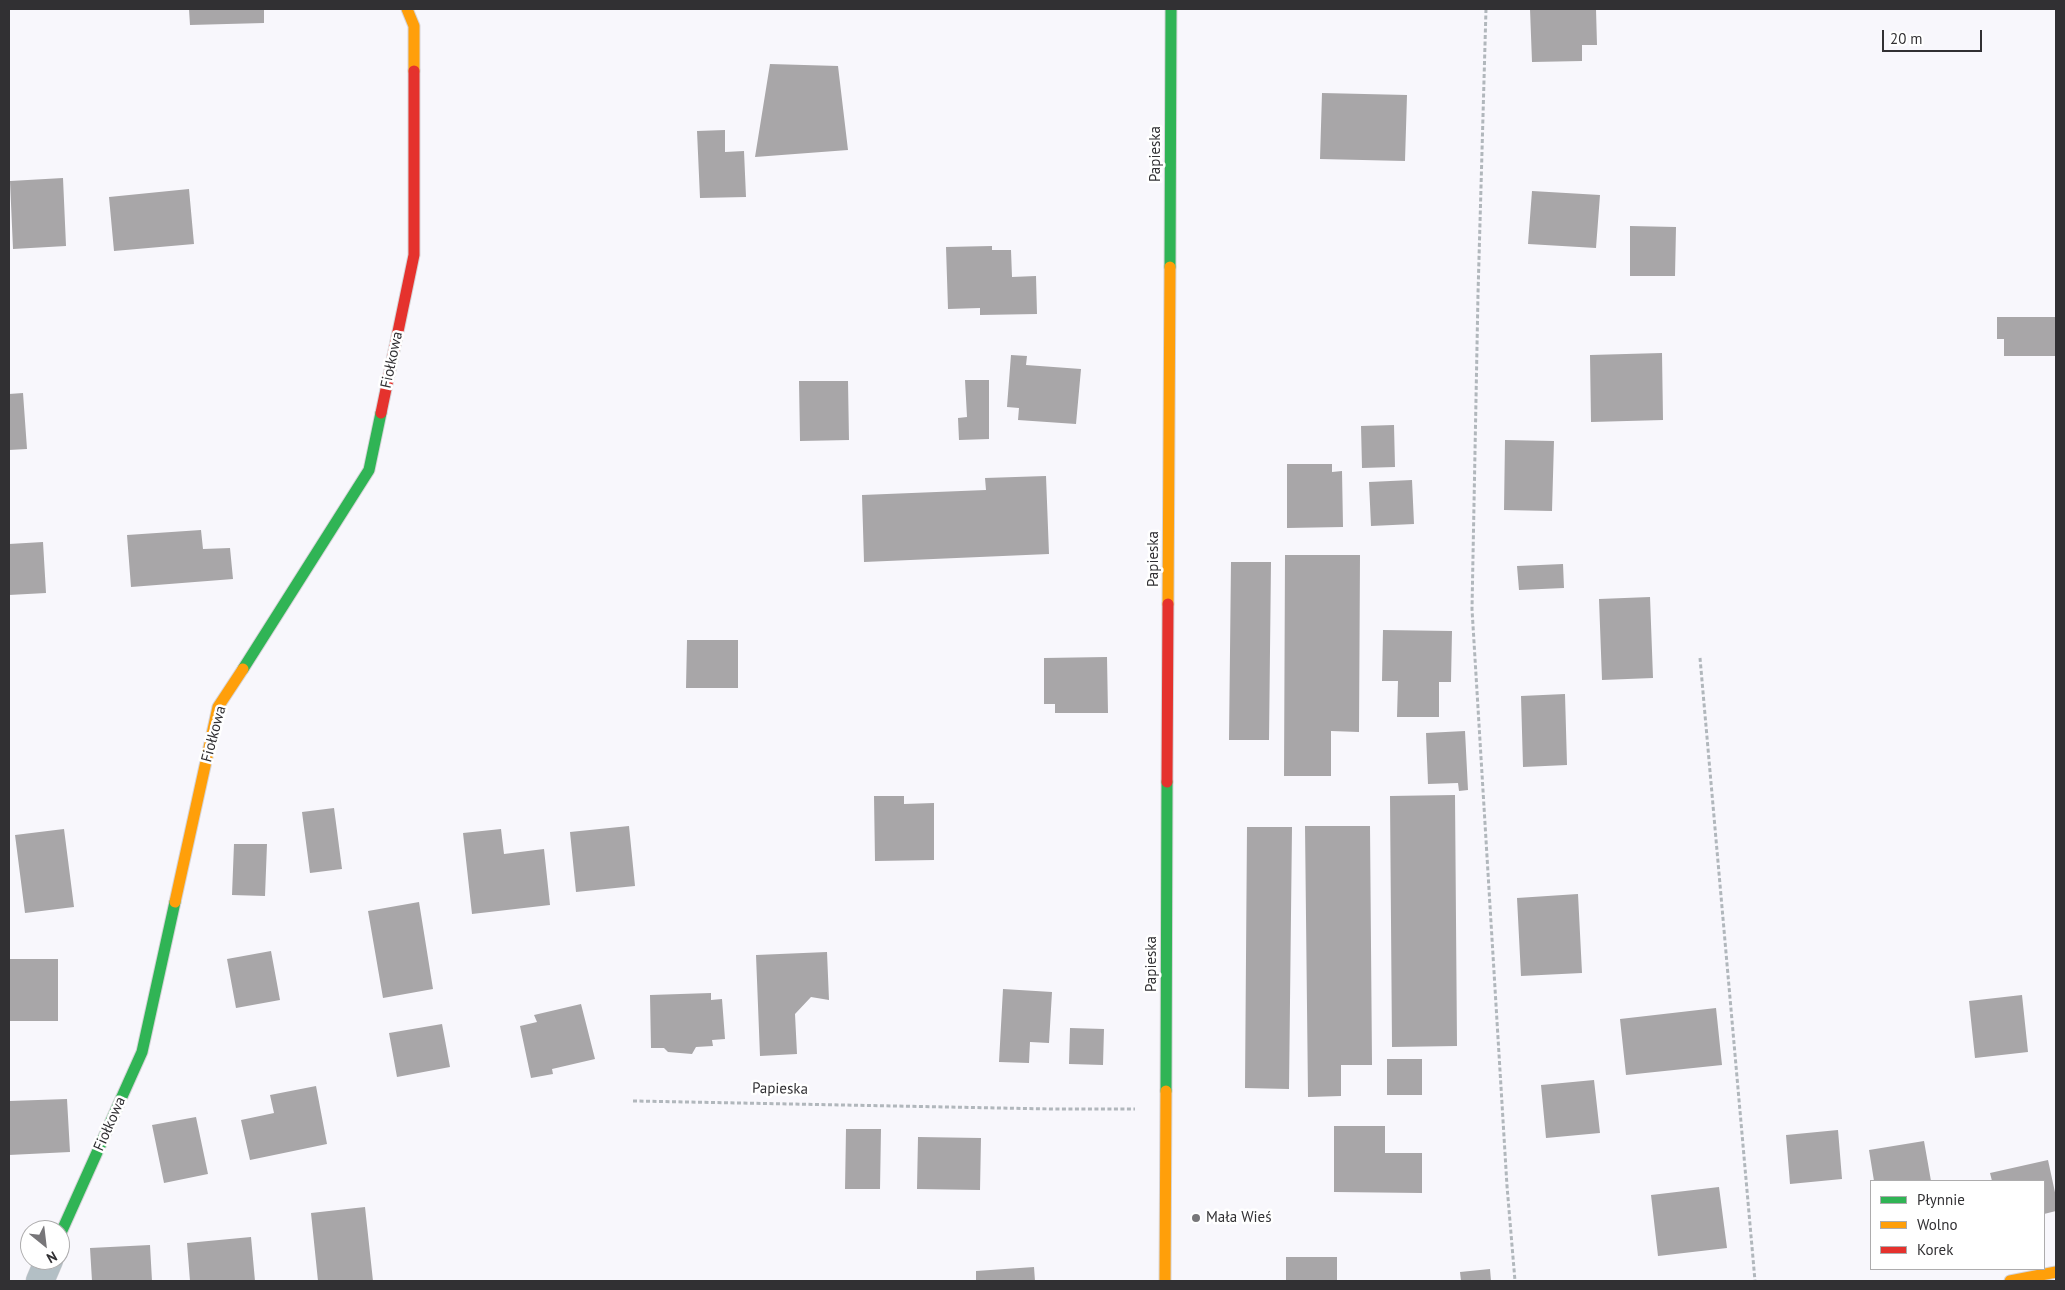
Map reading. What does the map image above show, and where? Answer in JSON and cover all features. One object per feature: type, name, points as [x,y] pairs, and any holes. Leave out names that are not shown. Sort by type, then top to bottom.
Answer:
[{"type":"street","name":"Fiołkowa","points":[[67,1220],[142,1052],[218,707],[369,470],[414,255],[414,26],[406,9]]},
{"type":"street","name":"Papieska","points":[[1165,1281],[1172,9]]},
{"type":"street","points":[[2010,1281],[2056,1272]]},
{"type":"path","points":[[1486,9],[1472,609],[1507,1186],[1515,1281]]},
{"type":"path","points":[[1700,658],[1755,1281]]},
{"type":"path","name":"Papieska","points":[[633,1101],[1053,1109],[1166,1109]]},
{"type":"building","points":[[189,9],[264,9],[264,23],[190,25]]},
{"type":"building","points":[[1530,9],[1596,9],[1597,45],[1582,45],[1582,61],[1532,62]]},
{"type":"building","points":[[770,64],[838,66],[848,150],[755,157]]},
{"type":"building","points":[[1322,93],[1407,95],[1405,161],[1320,159]]},
{"type":"building","points":[[725,130],[725,152],[744,151],[746,197],[700,198],[697,131]]},
{"type":"building","points":[[63,178],[66,246],[13,249],[10,181]]},
{"type":"building","points":[[189,189],[194,244],[114,251],[109,197]]},
{"type":"building","points":[[1532,191],[1600,195],[1596,248],[1528,244]]},
{"type":"building","points":[[1630,226],[1676,227],[1675,276],[1630,276]]},
{"type":"building","points":[[992,246],[992,250],[1011,250],[1012,277],[1036,276],[1037,314],[980,315],[980,308],[948,309],[946,247]]},
{"type":"building","points":[[1997,317],[2056,317],[2056,356],[2004,356],[2004,339],[1997,339]]},
{"type":"building","points":[[1662,353],[1663,420],[1591,422],[1590,355]]},
{"type":"building","points":[[1011,355],[1027,356],[1026,365],[1081,369],[1076,424],[1018,420],[1019,408],[1007,407]]},
{"type":"building","points":[[965,380],[989,380],[989,439],[959,440],[958,418],[967,417]]},
{"type":"building","points":[[799,381],[848,381],[849,440],[800,441]]},
{"type":"building","points":[[23,393],[27,449],[9,450],[9,394]]},
{"type":"building","points":[[1394,425],[1395,467],[1362,468],[1361,426]]},
{"type":"building","points":[[1505,440],[1554,441],[1552,511],[1504,510]]},
{"type":"building","points":[[1287,464],[1332,464],[1332,472],[1342,471],[1343,527],[1287,528]]},
{"type":"building","points":[[1046,476],[1049,554],[864,562],[862,495],[986,490],[985,478]]},
{"type":"building","points":[[1412,480],[1414,524],[1371,526],[1369,482]]},
{"type":"building","points":[[201,530],[203,549],[230,548],[233,579],[131,587],[127,535]]},
{"type":"building","points":[[43,542],[46,593],[9,595],[9,544]]},
{"type":"building","points":[[1285,555],[1360,555],[1359,732],[1331,731],[1331,776],[1284,776]]},
{"type":"building","points":[[1231,562],[1271,562],[1269,740],[1229,740]]},
{"type":"building","points":[[1563,564],[1564,588],[1519,590],[1517,566]]},
{"type":"building","points":[[1650,597],[1653,678],[1602,680],[1599,599]]},
{"type":"building","points":[[1383,630],[1452,631],[1451,682],[1439,682],[1439,717],[1397,717],[1398,681],[1382,681]]},
{"type":"building","points":[[687,640],[738,640],[738,688],[686,688]]},
{"type":"building","points":[[1107,657],[1108,713],[1055,713],[1055,704],[1044,704],[1044,658]]},
{"type":"building","points":[[1565,694],[1567,765],[1523,767],[1521,696]]},
{"type":"building","points":[[1465,731],[1468,790],[1459,791],[1458,783],[1428,784],[1426,733]]},
{"type":"building","points":[[1455,795],[1457,1046],[1392,1047],[1390,796]]},
{"type":"building","points":[[874,796],[904,796],[904,804],[934,803],[934,860],[875,861]]},
{"type":"building","points":[[334,808],[342,869],[310,873],[302,812]]},
{"type":"building","points":[[629,826],[635,886],[576,892],[570,832]]},
{"type":"building","points":[[1305,826],[1370,826],[1372,1065],[1341,1065],[1341,1096],[1308,1097]]},
{"type":"building","points":[[1247,827],[1292,827],[1289,1089],[1245,1088]]},
{"type":"building","points":[[64,829],[74,907],[25,913],[15,835]]},
{"type":"building","points":[[501,829],[504,854],[544,849],[550,905],[472,914],[463,833]]},
{"type":"building","points":[[234,844],[267,844],[265,896],[232,895]]},
{"type":"building","points":[[1578,894],[1582,973],[1521,976],[1517,898]]},
{"type":"building","points":[[419,902],[433,989],[383,998],[368,911]]},
{"type":"building","points":[[271,951],[280,1000],[236,1008],[227,959]]},
{"type":"building","points":[[827,952],[829,1000],[811,997],[795,1014],[797,1054],[760,1056],[756,955]]},
{"type":"building","points":[[9,959],[58,959],[58,1021],[9,1021]]},
{"type":"building","points":[[1003,989],[1052,992],[1049,1043],[1030,1042],[1029,1063],[999,1062]]},
{"type":"building","points":[[711,993],[711,1000],[722,999],[725,1039],[712,1040],[713,1046],[696,1047],[692,1054],[668,1052],[664,1048],[651,1048],[650,995]]},
{"type":"building","points":[[2022,995],[2028,1052],[1975,1058],[1969,1001]]},
{"type":"building","points":[[581,1004],[595,1059],[552,1069],[553,1074],[531,1078],[520,1026],[537,1022],[534,1015]]},
{"type":"building","points":[[1716,1008],[1722,1065],[1626,1075],[1620,1019]]},
{"type":"building","points":[[442,1024],[450,1067],[397,1077],[389,1033]]},
{"type":"building","points":[[1070,1028],[1104,1029],[1103,1065],[1069,1064]]},
{"type":"building","points":[[1387,1059],[1422,1059],[1422,1095],[1387,1095]]},
{"type":"building","points":[[1594,1080],[1600,1133],[1546,1138],[1541,1085]]},
{"type":"building","points":[[316,1086],[327,1144],[250,1160],[241,1120],[274,1113],[270,1095]]},
{"type":"building","points":[[67,1099],[70,1152],[9,1155],[9,1101]]},
{"type":"building","points":[[196,1117],[208,1174],[164,1183],[152,1125]]},
{"type":"building","points":[[1334,1126],[1385,1126],[1385,1153],[1422,1153],[1422,1193],[1334,1192]]},
{"type":"building","points":[[846,1129],[881,1129],[880,1189],[845,1189]]},
{"type":"building","points":[[1838,1130],[1842,1179],[1790,1184],[1786,1135]]},
{"type":"building","points":[[918,1137],[981,1138],[980,1190],[917,1189]]},
{"type":"building","points":[[1924,1141],[1931,1180],[1874,1180],[1869,1150]]},
{"type":"building","points":[[2048,1160],[2056,1197],[2056,1211],[2045,1214],[2045,1180],[1992,1180],[1990,1173]]},
{"type":"building","points":[[1719,1187],[1727,1248],[1658,1256],[1651,1195]]},
{"type":"building","points":[[365,1207],[373,1281],[318,1281],[311,1213]]},
{"type":"building","points":[[251,1237],[255,1281],[190,1281],[187,1243]]},
{"type":"building","points":[[150,1245],[152,1281],[92,1281],[90,1248]]},
{"type":"building","points":[[1286,1257],[1337,1257],[1337,1281],[1286,1281]]},
{"type":"building","points":[[1034,1267],[1035,1281],[976,1281],[976,1271]]},
{"type":"building","points":[[1490,1269],[1491,1281],[1461,1281],[1460,1272]]},
{"type":"traffic: fast","points":[[1170,267],[1171,9]]},
{"type":"traffic: fast","points":[[243,669],[369,470],[381,413]]},
{"type":"traffic: fast","points":[[1166,1091],[1167,782]]},
{"type":"traffic: fast","points":[[67,1220],[142,1052],[175,902]]},
{"type":"traffic: slow","points":[[407,9],[414,26],[414,71]]},
{"type":"traffic: slow","points":[[1168,604],[1170,267]]},
{"type":"traffic: slow","points":[[175,902],[218,707],[243,669]]},
{"type":"traffic: slow","points":[[1165,1281],[1166,1091]]},
{"type":"traffic: slow","points":[[2010,1281],[2056,1272]]},
{"type":"traffic: jam","points":[[381,413],[414,255],[414,71]]},
{"type":"traffic: jam","points":[[1167,782],[1168,604]]},
{"type":"place","name":"Mała Wieś","points":[[1196,1218]]}]
